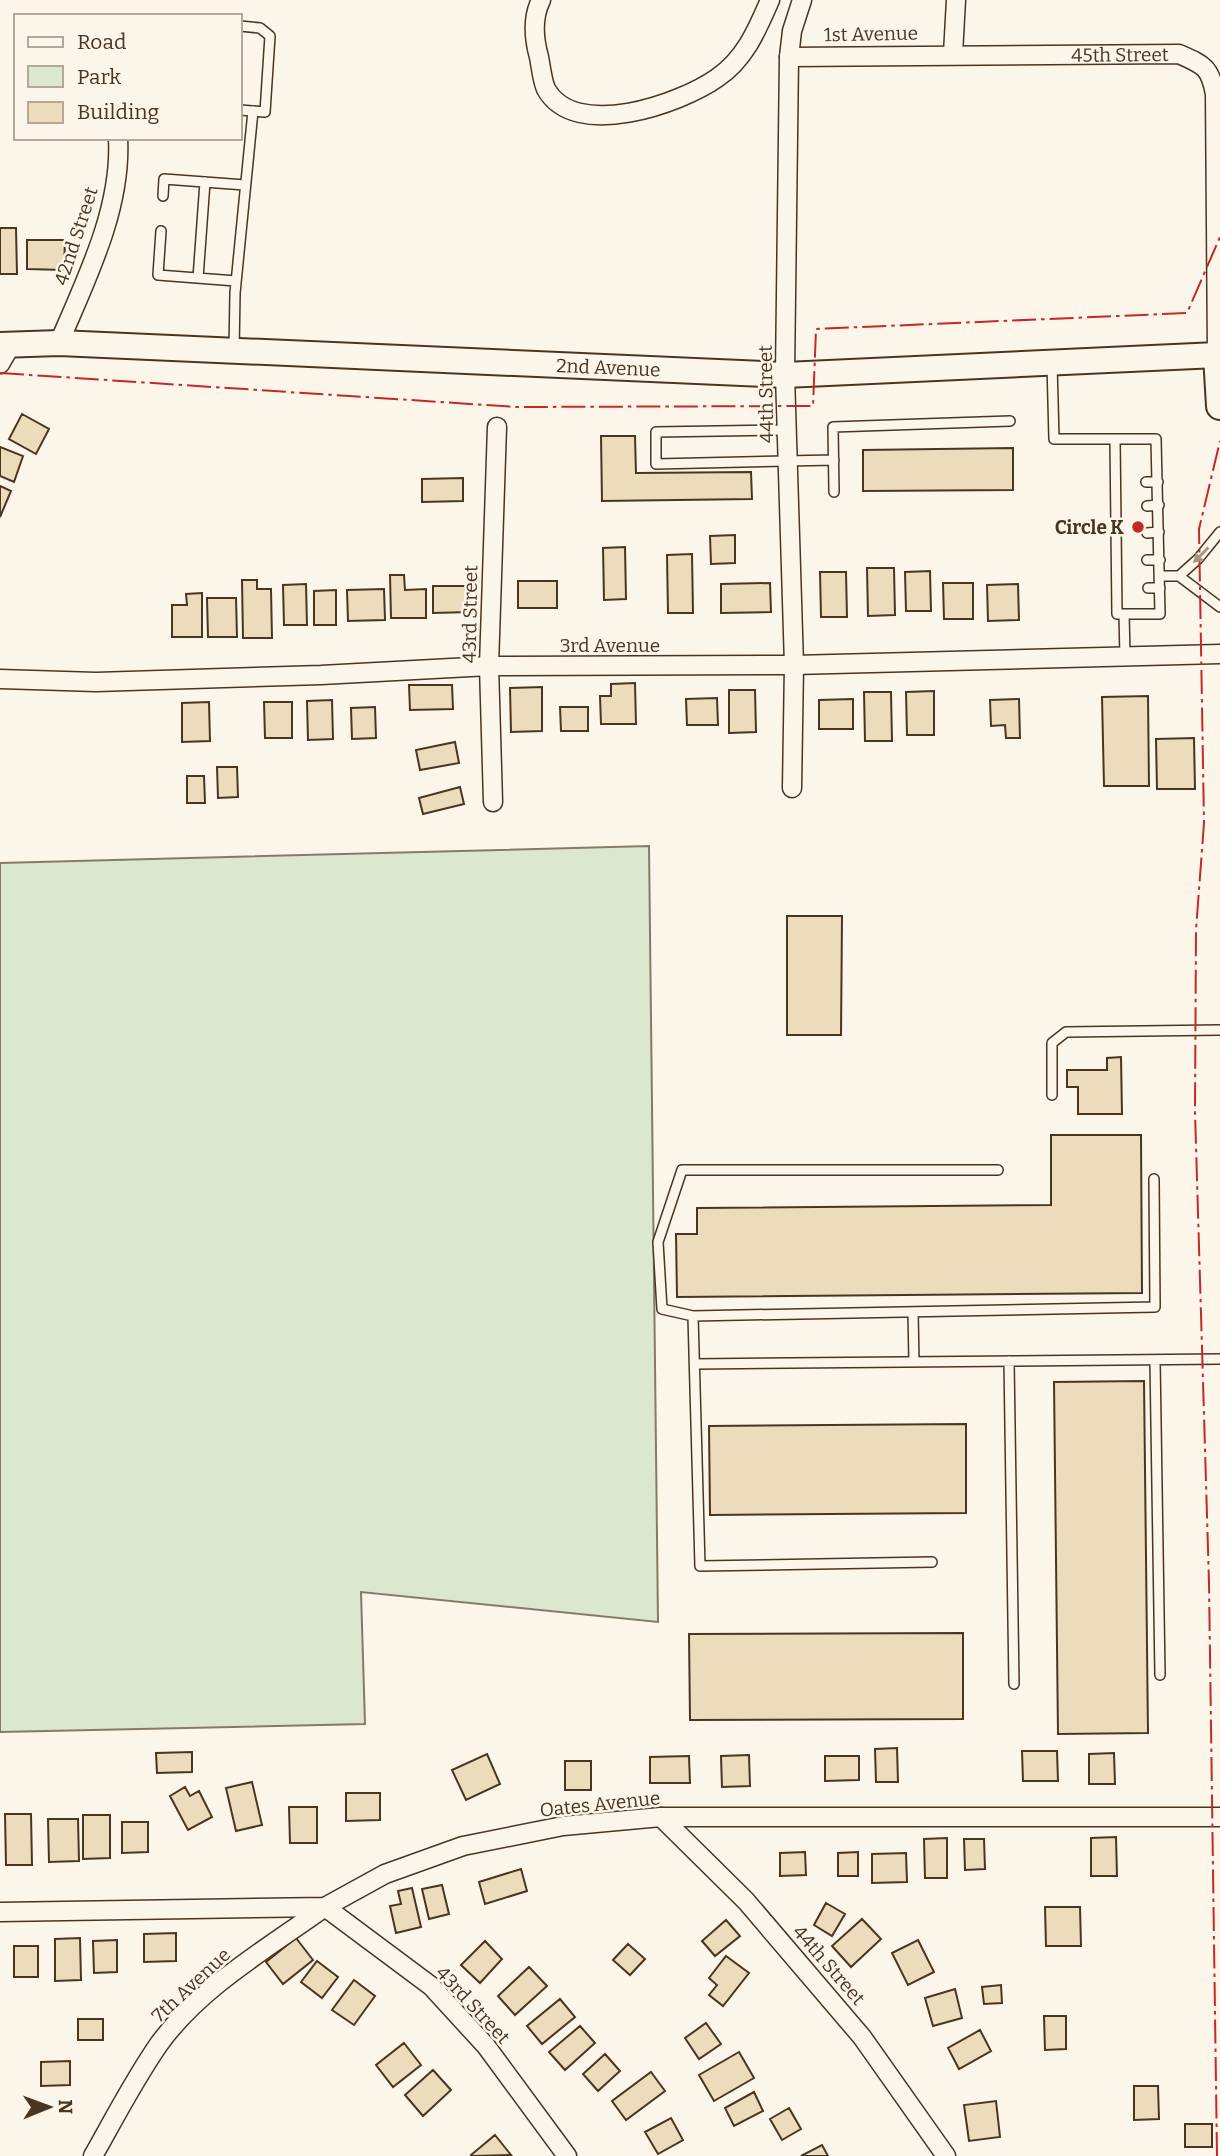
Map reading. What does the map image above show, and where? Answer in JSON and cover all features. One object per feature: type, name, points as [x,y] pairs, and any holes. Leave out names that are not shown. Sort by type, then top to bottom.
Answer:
[{"type":"main road","name":"2nd Avenue","points":[[4,351],[59,343],[785,375],[1218,355]]},
{"type":"main road","name":"45th Street","points":[[1218,355],[1220,406]]},
{"type":"street","points":[[541,0],[534,37],[546,89],[566,109],[593,115],[627,113],[668,103],[718,78],[751,43],[770,0]]},
{"type":"street","name":"44th Street","points":[[792,788],[794,665],[785,375],[789,57],[792,31],[802,0]]},
{"type":"street","points":[[953,54],[956,0]]},
{"type":"street","name":"1st Avenue","points":[[789,57],[953,54]]},
{"type":"street","name":"45th Street","points":[[953,54],[1179,54],[1200,63],[1211,73],[1215,94],[1218,355]]},
{"type":"street","name":"42nd Street","points":[[59,343],[98,249],[119,169],[118,140]]},
{"type":"street","name":"43rd Street","points":[[493,802],[489,666],[497,427]]},
{"type":"street","name":"3rd Avenue","points":[[0,679],[149,680],[489,666],[794,665],[1220,654]]},
{"type":"street","name":"44th Street","points":[[661,1817],[746,1901],[862,2037],[946,2156]]},
{"type":"street","name":"Oates Avenue","points":[[0,1912],[325,1908],[385,1874],[463,1846],[563,1826],[661,1817],[1220,1817]]},
{"type":"street","name":"43rd Street","points":[[325,1908],[431,1986],[486,2046],[567,2156]]},
{"type":"street","name":"7th Avenue","points":[[93,2156],[160,2043],[199,2001],[236,1970],[325,1908]]},
{"type":"lane","points":[[242,26],[260,28],[270,36],[265,112],[242,110]]},
{"type":"lane","points":[[234,351],[236,281],[253,111]]},
{"type":"lane","points":[[163,196],[164,179],[245,185]]},
{"type":"lane","points":[[198,278],[205,182]]},
{"type":"lane","points":[[161,231],[158,275],[236,281]]},
{"type":"lane","points":[[1052,362],[1054,439],[1115,439],[1157,439],[1152,462],[1158,482],[1160,614],[1118,614],[1115,439]]},
{"type":"lane","points":[[834,492],[834,427],[1010,421]]},
{"type":"lane","points":[[787,430],[656,432],[656,464],[834,460]]},
{"type":"lane","points":[[1115,462],[1128,462]]},
{"type":"lane","points":[[1116,482],[1129,482]]},
{"type":"lane","points":[[1146,482],[1158,482]]},
{"type":"lane","points":[[1147,506],[1158,505]]},
{"type":"lane","points":[[1116,506],[1128,506]]},
{"type":"lane","points":[[1147,533],[1159,532]]},
{"type":"lane","points":[[1178,576],[1198,559],[1220,532]]},
{"type":"lane","points":[[1116,533],[1128,533]]},
{"type":"lane","points":[[1117,561],[1129,560]]},
{"type":"lane","points":[[1147,560],[1160,560]]},
{"type":"lane","points":[[1161,576],[1178,576],[1220,607]]},
{"type":"lane","points":[[1117,589],[1128,588]]},
{"type":"lane","points":[[1148,588],[1160,588]]},
{"type":"lane","points":[[1124,614],[1125,656]]},
{"type":"lane","points":[[1052,1095],[1052,1044],[1066,1032],[1220,1030]]},
{"type":"lane","points":[[998,1170],[682,1170],[658,1242],[662,1308],[692,1316],[1156,1307],[1153,1179]]},
{"type":"lane","points":[[913,1312],[914,1362]]},
{"type":"lane","points":[[692,1316],[700,1566],[932,1562]]},
{"type":"lane","points":[[695,1364],[1220,1359]]},
{"type":"lane","points":[[1155,1360],[1160,1675]]},
{"type":"lane","points":[[1009,1361],[1014,1684]]},
{"type":"green space","points":[[649,846],[658,1622],[361,1592],[365,1724],[0,1732],[0,863]]},
{"type":"building","points":[[0,228],[16,228],[17,274],[0,274]]},
{"type":"building","points":[[27,240],[65,240],[64,270],[27,269]]},
{"type":"building","points":[[22,414],[49,429],[36,454],[9,439]]},
{"type":"building","points":[[601,436],[635,436],[636,473],[751,472],[752,499],[602,501]]},
{"type":"building","points":[[0,447],[23,456],[14,482],[0,476]]},
{"type":"building","points":[[1013,448],[1013,490],[863,491],[863,450]]},
{"type":"building","points":[[463,478],[463,501],[422,502],[422,479]]},
{"type":"building","points":[[0,486],[11,491],[0,517]]},
{"type":"building","points":[[735,535],[735,563],[711,564],[710,536]]},
{"type":"building","points":[[625,547],[626,599],[604,600],[603,548]]},
{"type":"building","points":[[692,554],[693,613],[668,613],[667,555]]},
{"type":"building","points":[[867,568],[894,568],[895,615],[868,616]]},
{"type":"building","points":[[930,571],[931,611],[906,611],[905,572]]},
{"type":"building","points":[[820,572],[846,572],[847,617],[821,617]]},
{"type":"building","points":[[390,575],[404,575],[405,590],[426,589],[426,618],[391,618]]},
{"type":"building","points":[[242,580],[257,580],[257,589],[271,589],[272,638],[243,638]]},
{"type":"building","points":[[518,581],[557,581],[557,608],[518,608]]},
{"type":"building","points":[[770,583],[771,612],[721,613],[721,584]]},
{"type":"building","points":[[943,583],[973,583],[973,619],[944,619]]},
{"type":"building","points":[[306,584],[307,625],[284,625],[283,585]]},
{"type":"building","points":[[1018,584],[1019,620],[988,621],[987,585]]},
{"type":"building","points":[[433,586],[469,586],[470,612],[433,613]]},
{"type":"building","points":[[384,589],[385,620],[348,621],[347,590]]},
{"type":"building","points":[[336,590],[336,625],[314,625],[314,591]]},
{"type":"building","points":[[202,593],[202,637],[172,637],[172,605],[187,605],[186,594]]},
{"type":"building","points":[[207,598],[236,598],[237,637],[208,637]]},
{"type":"building","points":[[635,683],[636,724],[601,724],[600,696],[611,696],[611,684]]},
{"type":"building","points":[[409,685],[452,685],[453,709],[410,710]]},
{"type":"building","points":[[542,687],[542,731],[511,732],[510,688]]},
{"type":"building","points":[[729,690],[755,690],[756,732],[729,733]]},
{"type":"building","points":[[934,691],[934,735],[907,735],[906,692]]},
{"type":"building","points":[[864,692],[891,692],[892,741],[865,741]]},
{"type":"building","points":[[1148,696],[1149,786],[1104,786],[1102,697]]},
{"type":"building","points":[[717,698],[718,725],[687,725],[686,699]]},
{"type":"building","points":[[853,699],[853,729],[819,729],[819,700]]},
{"type":"building","points":[[1019,699],[1020,738],[1006,738],[1005,725],[991,726],[990,700]]},
{"type":"building","points":[[332,700],[333,739],[308,740],[307,701]]},
{"type":"building","points":[[209,702],[210,741],[182,742],[182,703]]},
{"type":"building","points":[[264,702],[292,702],[292,738],[265,738]]},
{"type":"building","points":[[375,707],[376,738],[352,739],[351,708]]},
{"type":"building","points":[[560,707],[588,707],[588,731],[561,731]]},
{"type":"building","points":[[1194,738],[1195,789],[1157,789],[1156,739]]},
{"type":"building","points":[[455,742],[459,763],[420,770],[416,750]]},
{"type":"building","points":[[217,767],[237,767],[238,797],[218,798]]},
{"type":"building","points":[[187,776],[204,776],[205,803],[187,803]]},
{"type":"building","points":[[460,787],[464,804],[423,814],[419,798]]},
{"type":"building","points":[[787,916],[842,916],[841,1035],[787,1035]]},
{"type":"building","points":[[1121,1057],[1122,1114],[1078,1114],[1078,1087],[1067,1087],[1067,1070],[1107,1070],[1107,1058]]},
{"type":"building","points":[[1051,1135],[1141,1135],[1142,1293],[677,1297],[676,1234],[697,1234],[697,1208],[1051,1205]]},
{"type":"building","points":[[1144,1381],[1148,1733],[1058,1734],[1054,1382]]},
{"type":"building","points":[[966,1424],[966,1513],[710,1515],[709,1426]]},
{"type":"building","points":[[963,1633],[963,1719],[690,1720],[689,1634]]},
{"type":"building","points":[[897,1748],[898,1782],[876,1782],[875,1749]]},
{"type":"building","points":[[1022,1751],[1057,1751],[1058,1781],[1023,1781]]},
{"type":"building","points":[[192,1752],[192,1772],[157,1773],[156,1753]]},
{"type":"building","points":[[1114,1753],[1115,1784],[1089,1784],[1089,1754]]},
{"type":"building","points":[[487,1754],[500,1784],[466,1800],[452,1770]]},
{"type":"building","points":[[749,1755],[750,1786],[722,1787],[721,1756]]},
{"type":"building","points":[[689,1756],[690,1783],[650,1783],[650,1757]]},
{"type":"building","points":[[825,1756],[859,1756],[859,1780],[825,1781]]},
{"type":"building","points":[[565,1761],[591,1761],[591,1790],[565,1790]]},
{"type":"building","points":[[252,1782],[262,1825],[236,1831],[226,1788]]},
{"type":"building","points":[[185,1787],[190,1796],[199,1791],[212,1817],[188,1830],[170,1796]]},
{"type":"building","points":[[346,1793],[380,1793],[380,1820],[346,1821]]},
{"type":"building","points":[[289,1807],[317,1807],[317,1843],[290,1843]]},
{"type":"building","points":[[5,1814],[31,1814],[32,1865],[6,1865]]},
{"type":"building","points":[[83,1815],[110,1815],[110,1858],[83,1859]]},
{"type":"building","points":[[48,1819],[78,1819],[79,1861],[49,1862]]},
{"type":"building","points":[[122,1822],[148,1822],[148,1852],[122,1853]]},
{"type":"building","points":[[1116,1837],[1117,1876],[1091,1876],[1091,1838]]},
{"type":"building","points":[[947,1838],[947,1878],[925,1878],[924,1839]]},
{"type":"building","points":[[964,1839],[984,1839],[985,1869],[965,1870]]},
{"type":"building","points":[[805,1852],[806,1875],[780,1876],[780,1853]]},
{"type":"building","points":[[858,1852],[858,1876],[838,1876],[838,1853]]},
{"type":"building","points":[[906,1853],[907,1882],[872,1883],[872,1854]]},
{"type":"building","points":[[521,1869],[527,1891],[485,1904],[479,1882]]},
{"type":"building","points":[[442,1885],[449,1914],[429,1919],[422,1889]]},
{"type":"building","points":[[412,1888],[421,1927],[396,1933],[390,1906],[401,1904],[398,1891]]},
{"type":"building","points":[[826,1903],[845,1914],[832,1936],[814,1925]]},
{"type":"building","points":[[1045,1907],[1080,1907],[1081,1946],[1046,1946]]},
{"type":"building","points":[[862,1919],[881,1939],[851,1967],[832,1946]]},
{"type":"building","points":[[726,1920],[740,1936],[715,1956],[702,1941]]},
{"type":"building","points":[[176,1933],[176,1961],[144,1962],[144,1934]]},
{"type":"building","points":[[80,1938],[81,1980],[55,1981],[55,1939]]},
{"type":"building","points":[[296,1938],[313,1960],[283,1984],[266,1962]]},
{"type":"building","points":[[117,1940],[117,1972],[94,1973],[93,1941]]},
{"type":"building","points":[[918,1940],[934,1972],[908,1985],[892,1953]]},
{"type":"building","points":[[485,1941],[502,1959],[480,1983],[461,1965]]},
{"type":"building","points":[[628,1944],[645,1959],[630,1975],[613,1960]]},
{"type":"building","points":[[14,1946],[38,1946],[38,1977],[14,1977]]},
{"type":"building","points":[[726,1956],[749,1973],[723,2006],[709,1995],[717,1985],[709,1978]]},
{"type":"building","points":[[317,1961],[338,1977],[322,1998],[301,1982]]},
{"type":"building","points":[[529,1967],[547,1986],[515,2015],[498,1996]]},
{"type":"building","points":[[354,1980],[375,1996],[354,2025],[332,2010]]},
{"type":"building","points":[[1001,1985],[1002,2003],[984,2004],[982,1987]]},
{"type":"building","points":[[955,1989],[962,2018],[933,2026],[925,1998]]},
{"type":"building","points":[[560,1999],[575,2017],[542,2044],[527,2026]]},
{"type":"building","points":[[1044,2016],[1066,2016],[1066,2049],[1045,2050]]},
{"type":"building","points":[[78,2019],[103,2019],[103,2040],[78,2040]]},
{"type":"building","points":[[706,2023],[721,2044],[699,2059],[685,2038]]},
{"type":"building","points":[[580,2026],[595,2043],[565,2070],[549,2052]]},
{"type":"building","points":[[980,2030],[991,2051],[959,2069],[948,2048]]},
{"type":"building","points":[[404,2043],[421,2065],[393,2087],[376,2065]]},
{"type":"building","points":[[739,2052],[754,2078],[714,2101],[699,2075]]},
{"type":"building","points":[[605,2054],[620,2071],[598,2091],[583,2074]]},
{"type":"building","points":[[70,2061],[70,2085],[41,2086],[41,2062]]},
{"type":"building","points":[[433,2070],[451,2090],[423,2116],[405,2095]]},
{"type":"building","points":[[651,2072],[665,2091],[626,2120],[612,2101]]},
{"type":"building","points":[[1134,2086],[1158,2086],[1159,2119],[1134,2120]]},
{"type":"building","points":[[754,2092],[763,2111],[734,2126],[725,2108]]},
{"type":"building","points":[[996,2101],[1000,2137],[969,2141],[964,2105]]},
{"type":"building","points":[[789,2108],[801,2129],[782,2140],[770,2119]]},
{"type":"building","points":[[671,2118],[683,2140],[658,2154],[645,2132]]},
{"type":"building","points":[[1185,2124],[1212,2124],[1212,2147],[1185,2147]]},
{"type":"building","points":[[495,2135],[511,2155],[471,2155]]},
{"type":"building","points":[[822,2145],[828,2156],[801,2156]]},
{"type":"power","points":[[0,373],[516,407],[813,406],[816,329],[1187,313],[1220,237]]},
{"type":"power","points":[[1217,2156],[1209,1583],[1195,1112],[1196,930],[1204,823],[1199,529],[1220,441]]},
{"type":"place","name":"Circle K","points":[[1138,527]]}]
